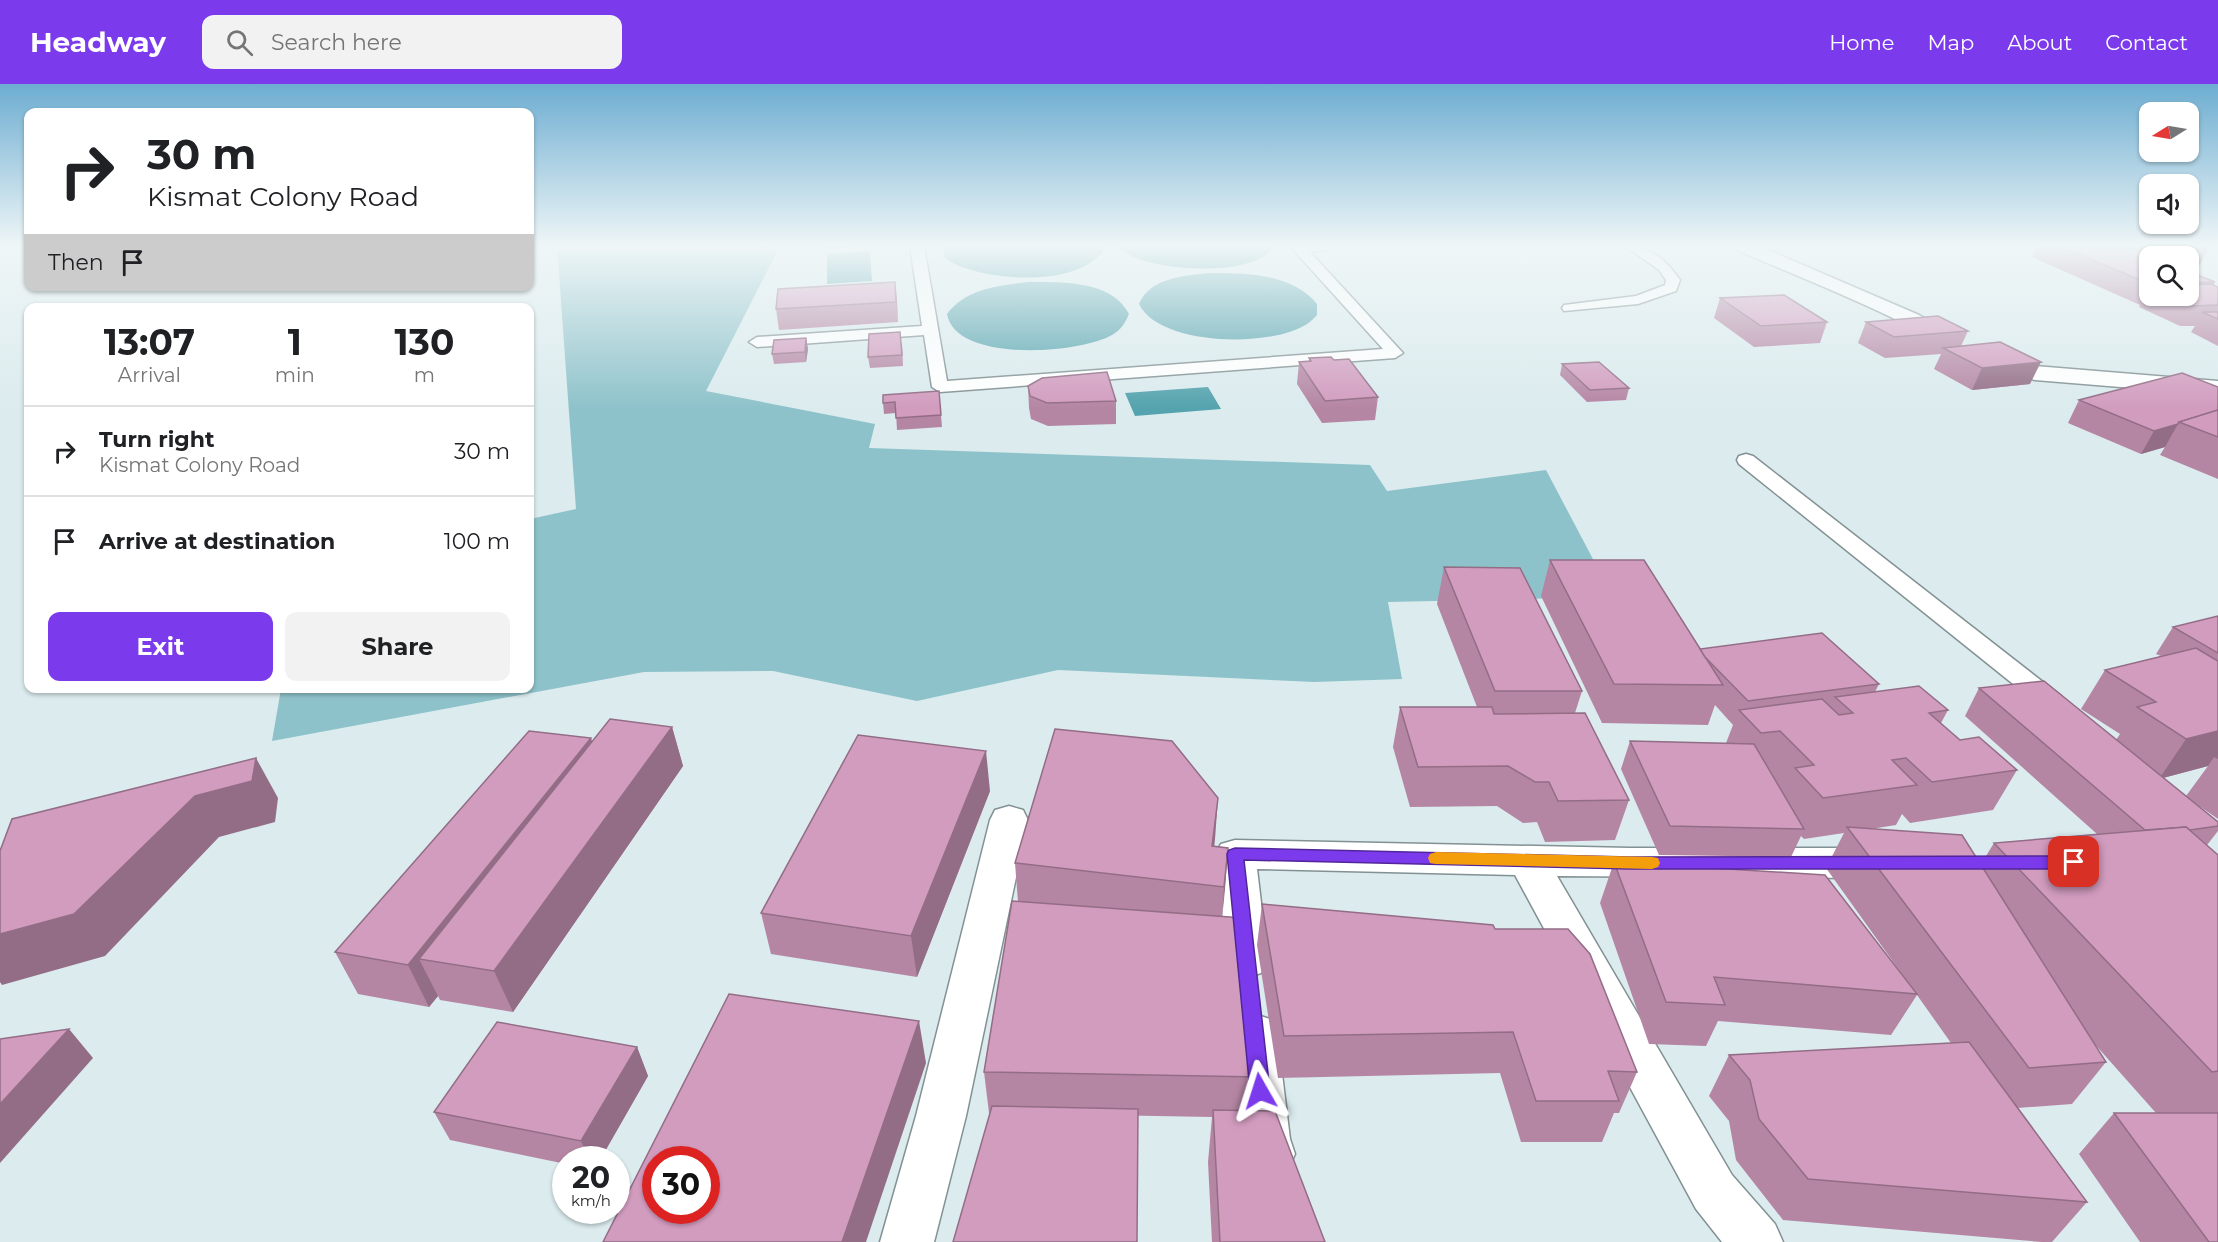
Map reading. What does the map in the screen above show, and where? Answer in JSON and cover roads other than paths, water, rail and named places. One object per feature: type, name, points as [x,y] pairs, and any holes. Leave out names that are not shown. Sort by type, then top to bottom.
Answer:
[{"type":"street","points":[[1868,300],[1912,319],[1971,353],[1995,363],[2035,373],[2218,388]]},
{"type":"street","points":[[907,1242],[941,1116],[1009,820]]},
{"type":"street","points":[[1282,1190],[1265,1139],[1235,854],[1527,860],[1912,863]]},
{"type":"street","points":[[1527,860],[1714,1192],[1755,1242]]},
{"type":"lane","points":[[926,300],[940,387],[1395,353],[1347,300]]},
{"type":"lane","points":[[1569,308],[1638,300]]},
{"type":"lane","points":[[758,342],[931,330]]},
{"type":"lane","points":[[1746,460],[2070,718]]}]
